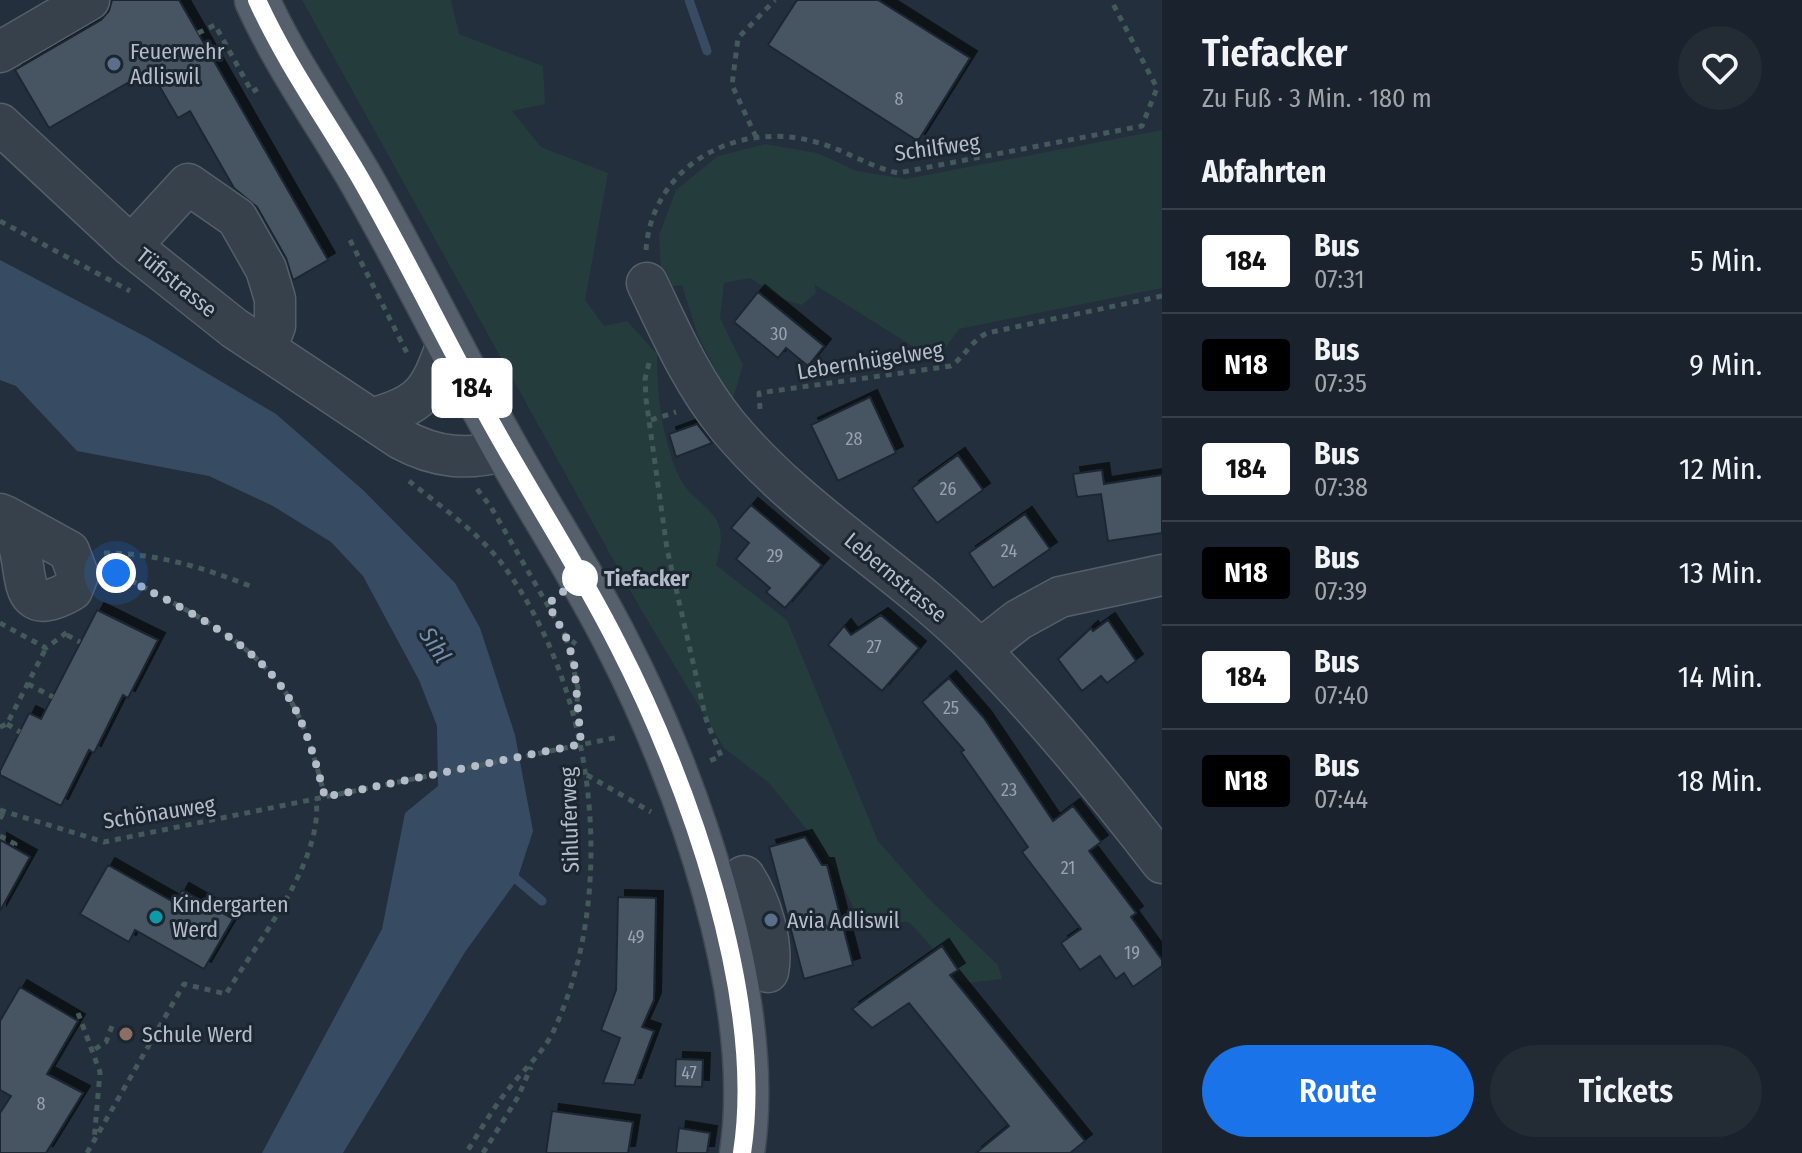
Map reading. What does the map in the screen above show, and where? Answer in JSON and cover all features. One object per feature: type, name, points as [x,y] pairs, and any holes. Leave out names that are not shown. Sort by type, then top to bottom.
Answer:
[{"type":"main road","points":[[231,15],[387,226],[447,344],[618,644],[646,702],[701,853],[731,961],[739,1014],[745,1103],[742,1153]]},
{"type":"street","points":[[0,52],[89,0]]},
{"type":"street","name":"Tüfistrasse","points":[[0,124],[131,246],[242,340],[424,452],[480,457],[506,450]]},
{"type":"street","points":[[131,246],[188,184],[237,218],[266,269],[275,299],[275,326],[242,340]]},
{"type":"street","name":"Lebernstrasse","points":[[647,283],[691,375],[747,447],[980,650],[1098,780],[1162,863]]},
{"type":"street","points":[[371,419],[416,403],[425,395],[447,344]]},
{"type":"street","points":[[3,516],[86,552],[72,590],[47,600],[33,596],[23,583],[21,550],[3,516]]},
{"type":"street","points":[[980,650],[1018,620],[1060,597],[1162,575]]},
{"type":"street","points":[[701,853],[758,886],[756,900],[767,941],[776,954],[739,1014]]},
{"type":"path","points":[[756,137],[732,85],[738,38],[775,0]]},
{"type":"path","points":[[1111,0],[1162,94]]},
{"type":"path","points":[[198,33],[231,15],[252,92],[265,84]]},
{"type":"path","name":"Schilfweg","points":[[647,283],[647,235],[653,211],[665,190],[700,156],[756,137],[812,141],[841,151],[869,166],[898,173],[1142,126],[1157,88]]},
{"type":"path","points":[[0,221],[134,293]]},
{"type":"path","name":"Lebernhügelweg","points":[[759,393],[951,366],[961,359],[975,339],[987,333],[1162,296]]},
{"type":"path","points":[[689,408],[651,420],[667,549],[706,719],[721,756],[712,760]]},
{"type":"path","name":"Sihluferweg","points":[[406,479],[499,560],[553,651],[566,700],[576,718],[586,775],[590,844],[580,962],[554,1032],[510,1087],[466,1153]]},
{"type":"path","points":[[485,503],[491,507],[566,637],[578,688],[576,718]]},
{"type":"path","points":[[250,586],[199,565],[130,553],[86,552],[88,557],[199,618],[249,651],[289,697],[311,747],[325,797]]},
{"type":"path","points":[[67,635],[80,642]]},
{"type":"path","points":[[566,637],[580,647]]},
{"type":"path","points":[[20,732],[3,726],[46,648]]},
{"type":"path","points":[[28,684],[53,697]]},
{"type":"path","name":"Schönauweg","points":[[2,810],[104,842],[619,737]]},
{"type":"path","points":[[586,775],[658,816]]},
{"type":"path","points":[[87,1153],[184,984],[226,994],[300,872],[312,842],[318,814],[316,799]]},
{"type":"path","points":[[0,819],[2,810]]},
{"type":"path","points":[[0,836],[15,844],[13,847]]},
{"type":"path","points":[[78,1013],[86,1039],[95,1049],[100,1072],[94,1142]]},
{"type":"path","points":[[95,1049],[106,1042],[114,1021]]},
{"type":"path","points":[[483,1153],[518,1097],[532,1063]]},
{"type":"green space","points":[[302,0],[451,0],[459,34],[543,66],[545,104],[512,111],[541,147],[608,173],[585,300],[604,326],[627,321],[657,354],[663,427],[683,484],[716,519],[720,545],[716,565],[787,620],[878,841],[929,899],[998,965],[1002,979],[968,983],[939,972],[931,946],[909,922],[861,923],[836,872],[808,831],[769,783],[724,748],[639,606]]},
{"type":"green space","points":[[1162,130],[1162,288],[959,329],[936,361],[815,285],[816,293],[802,305],[782,299],[750,278],[724,283],[720,318],[743,365],[732,402],[698,336],[682,285],[662,288],[659,235],[676,190],[718,156],[765,144],[817,153],[857,171],[906,179]]},
{"type":"water","name":"Sihl","points":[[0,260],[148,338],[276,414],[363,490],[455,583],[480,628],[515,735],[533,831],[517,880],[465,952],[343,1153],[262,1153],[382,929],[405,813],[438,786],[437,726],[419,680],[363,576],[331,542],[273,506],[209,476],[77,451],[16,386],[0,380]]},
{"type":"building","name":"Feuerwehr Adliswil","points":[[112,0],[179,0],[328,260],[293,280],[286,258],[257,207],[234,188],[190,111],[178,118],[150,70],[49,128],[15,70],[101,20],[109,11]]},
{"type":"building","points":[[797,0],[878,0],[970,58],[918,141],[768,45]]},
{"type":"building","points":[[758,292],[824,346],[808,366],[786,348],[778,358],[734,322]]},
{"type":"building","points":[[870,397],[896,453],[838,481],[811,425]]},
{"type":"building","points":[[697,424],[712,443],[676,457],[669,434]]},
{"type":"building","points":[[958,455],[983,490],[937,523],[912,488]]},
{"type":"building","points":[[1102,470],[1104,484],[1162,475],[1162,533],[1108,541],[1101,494],[1077,497],[1073,474]]},
{"type":"building","points":[[751,505],[822,565],[785,608],[766,592],[770,588],[736,559],[749,543],[731,528]]},
{"type":"building","points":[[1025,514],[1050,549],[993,588],[969,553]]},
{"type":"building","points":[[97,610],[158,640],[128,698],[123,695],[94,753],[89,750],[61,806],[0,775],[0,771],[29,713],[41,719]]},
{"type":"building","points":[[881,615],[919,648],[882,691],[828,645],[844,626],[851,635]]},
{"type":"building","points":[[1108,620],[1136,661],[1107,683],[1101,676],[1082,691],[1058,659],[1091,628],[1093,631]]},
{"type":"building","points":[[949,678],[984,718],[1053,821],[1073,806],[1101,842],[1089,851],[1136,913],[1131,917],[1162,960],[1162,966],[1133,987],[1124,973],[1116,979],[1100,956],[1080,970],[1061,943],[1081,929],[1022,852],[1028,847],[961,752],[964,750],[922,702]]},
{"type":"building","points":[[805,837],[822,865],[827,865],[853,965],[804,979],[769,847]]},
{"type":"building","points":[[0,840],[30,857],[0,911]]},
{"type":"building","name":"Kindergarten Werd","points":[[108,865],[175,903],[182,890],[233,919],[204,969],[135,930],[129,942],[80,914]]},
{"type":"building","points":[[618,897],[656,898],[654,1000],[642,1027],[654,1031],[634,1085],[603,1083],[620,1038],[601,1030],[616,990]]},
{"type":"building","points":[[942,946],[958,970],[950,975],[1085,1141],[1070,1153],[976,1153],[1009,1126],[909,1003],[872,1028],[852,1009]]},
{"type":"building","points":[[20,987],[78,1021],[47,1074],[83,1093],[46,1153],[0,1153],[0,1113],[11,1096],[0,1090],[0,1021]]},
{"type":"building","points":[[676,1059],[703,1060],[702,1087],[675,1086]]},
{"type":"building","points":[[552,1111],[633,1122],[628,1153],[546,1153]]},
{"type":"building","points":[[679,1128],[710,1133],[707,1153],[676,1153]]},
{"type":"waterway","points":[[689,0],[707,51]]},
{"type":"waterway","points":[[508,872],[542,901]]},
{"type":"bus line","name":"184","points":[[257,0],[293,69],[387,226],[459,364],[618,644],[646,702],[701,853],[731,961],[743,1060],[745,1103],[742,1153]]},
{"type":"place","name":"Feuerwehr Adliswil","points":[[114,64]]},
{"type":"place","name":"Tiefacker","points":[[580,578]]},
{"type":"place","name":"Kindergarten Werd","points":[[156,917]]},
{"type":"place","name":"Avia Adliswil","points":[[771,920]]},
{"type":"place","name":"Schule Werd","points":[[126,1034]]},
{"type":"route","points":[[116,573],[199,618],[249,651],[289,697],[311,747],[325,797],[581,744],[576,718],[578,688],[574,662],[566,637],[548,604],[580,578]]}]
